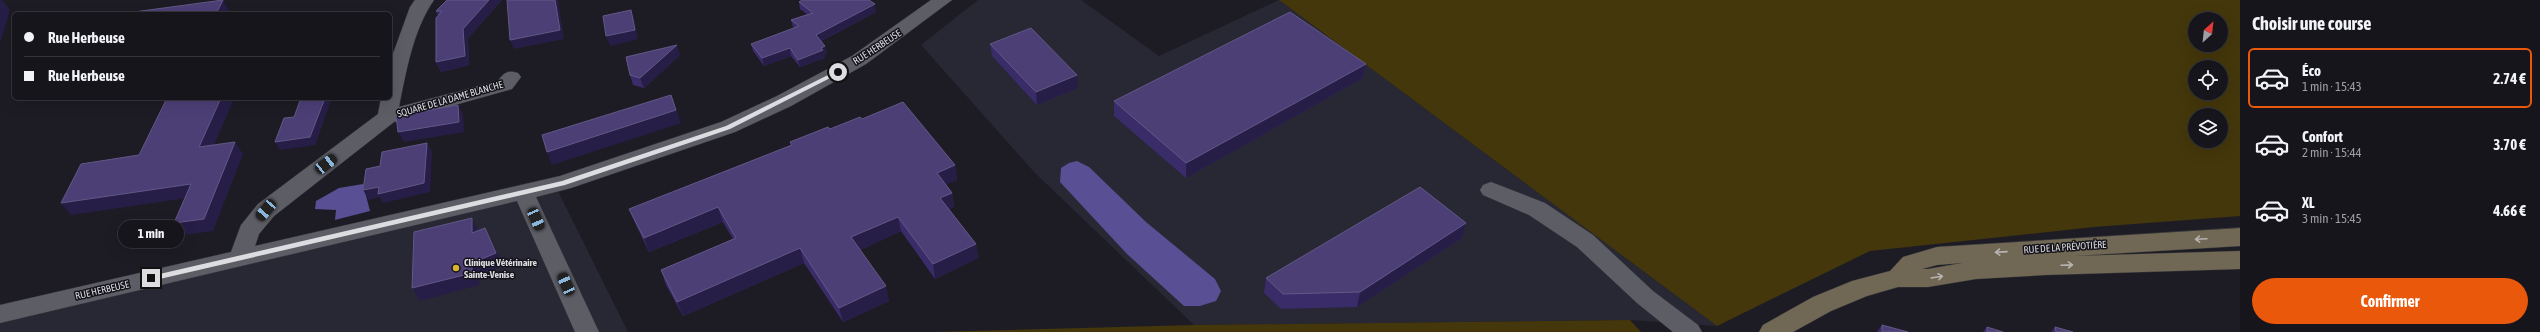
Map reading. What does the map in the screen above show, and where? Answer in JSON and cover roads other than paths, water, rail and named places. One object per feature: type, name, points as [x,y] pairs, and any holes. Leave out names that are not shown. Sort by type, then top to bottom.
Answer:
[{"type":"street","points":[[392,92],[398,66],[419,7],[425,0]]},
{"type":"street","name":"RUE HERBEUSE","points":[[0,314],[563,183],[728,128],[841,70],[907,27],[943,0]]},
{"type":"street","name":"SQUARE DE LA DAME BLANCHE","points":[[386,117],[506,85],[511,77]]},
{"type":"street","points":[[240,258],[249,231],[266,210],[386,117],[390,100]]},
{"type":"street","points":[[1492,190],[1537,209],[1585,241],[1645,297],[1690,332]]},
{"type":"street","points":[[524,193],[587,332]]},
{"type":"street","name":"RUE DE LA PRÉVOTIÈRE","points":[[1898,278],[1911,263],[1937,256],[2240,237]]},
{"type":"street","name":"RUE DE LA PRÉVOTIÈRE","points":[[1772,332],[1822,304],[1861,288],[1898,278],[1928,278],[1976,270],[2045,266],[2240,260]]},
{"type":"place","name":"Clinique Vétérinaire Sainte-Venise","points":[[456,268]]}]
